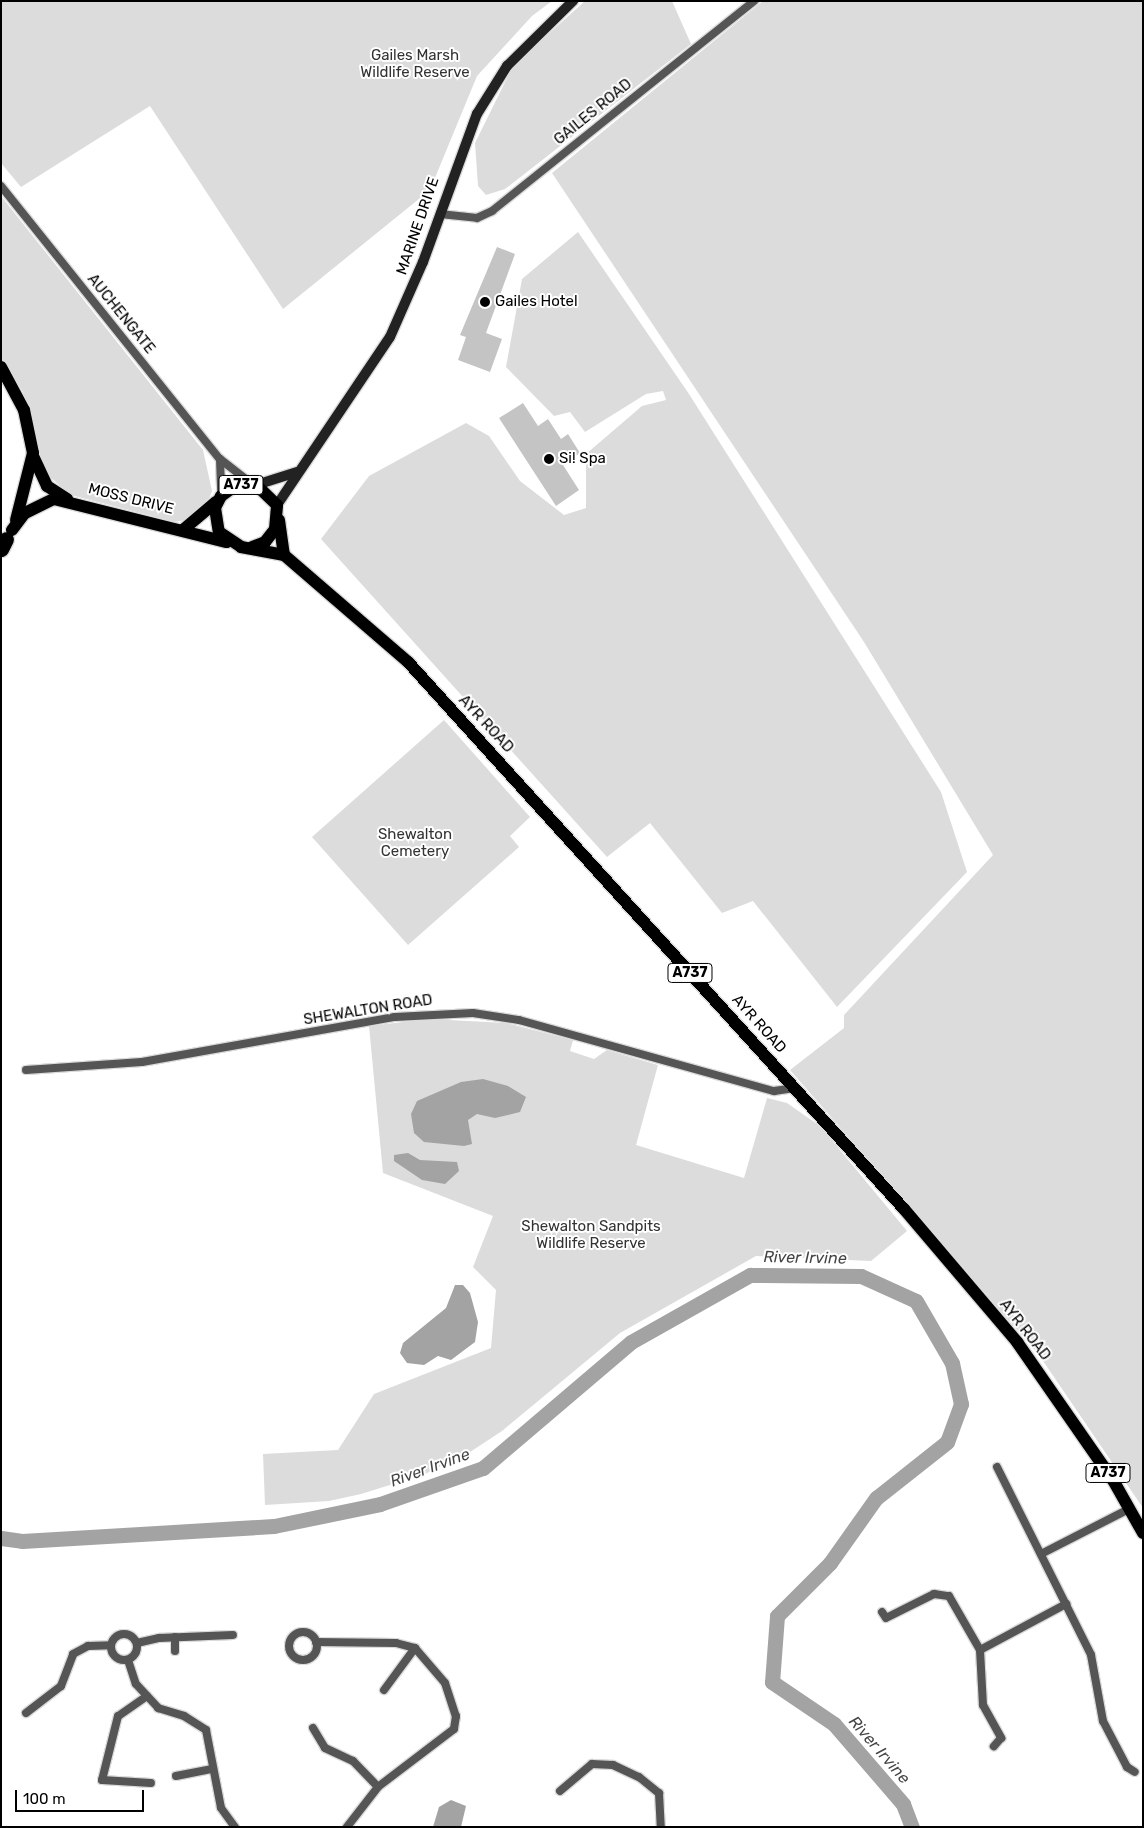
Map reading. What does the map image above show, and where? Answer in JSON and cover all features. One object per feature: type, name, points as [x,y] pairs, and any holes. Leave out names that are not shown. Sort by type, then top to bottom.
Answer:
[{"type":"main road","name":"A737","points":[[1,367],[24,410],[33,454],[26,494],[5,540]]},
{"type":"main road","name":"MOSS DRIVE","points":[[33,454],[47,486],[71,501]]},
{"type":"main road","name":"A737","points":[[252,547],[229,543],[214,519],[220,497],[235,486],[254,485],[278,510]]},
{"type":"main road","name":"MOSS DRIVE","points":[[184,529],[202,519],[220,497]]},
{"type":"main road","name":"MOSS DRIVE","points":[[5,540],[40,503],[71,501],[184,529],[229,543]]},
{"type":"main road","points":[[252,547],[270,538],[278,510]]},
{"type":"main road","points":[[278,510],[284,555]]},
{"type":"main road","name":"AYR ROAD","points":[[252,547],[284,555],[408,662],[795,1088],[1017,1342],[1129,1508],[1143,1533]]},
{"type":"street","name":"MARINE DRIVE","points":[[278,510],[301,470],[390,337],[440,214],[476,114],[507,66],[573,1]]},
{"type":"street","name":"GAILES ROAD","points":[[440,214],[477,218],[492,211],[754,1]]},
{"type":"street","name":"AUCHENGATE","points":[[1,186],[220,459],[254,485]]},
{"type":"street","points":[[220,459],[220,497]]},
{"type":"street","points":[[254,485],[286,479],[301,470]]},
{"type":"street","name":"SHEWALTON ROAD","points":[[26,1070],[142,1062],[394,1016],[464,1013],[519,1020],[774,1091],[795,1088]]},
{"type":"street","points":[[997,1467],[1091,1655],[1103,1721],[1127,1767],[1134,1772]]},
{"type":"street","points":[[1041,1554],[1129,1508]]},
{"type":"street","points":[[882,1612],[886,1618],[942,1592],[950,1596],[980,1650],[983,1706],[1001,1738],[994,1746]]},
{"type":"street","points":[[980,1650],[1066,1604]]},
{"type":"street","points":[[26,1713],[61,1686],[73,1654],[88,1646],[111,1645],[122,1634],[137,1643],[175,1637],[233,1636]]},
{"type":"street","points":[[175,1637],[175,1651]]},
{"type":"street","points":[[316,1642],[396,1643],[415,1648],[445,1683],[456,1716],[454,1729],[378,1787],[347,1827]]},
{"type":"street","points":[[128,1660],[136,1653],[137,1643]]},
{"type":"street","points":[[111,1645],[114,1655],[128,1660]]},
{"type":"street","points":[[384,1690],[415,1648]]},
{"type":"street","points":[[128,1660],[136,1684],[158,1708],[184,1716],[206,1730],[221,1808],[235,1827]]},
{"type":"street","points":[[147,1696],[118,1716],[102,1780],[151,1783]]},
{"type":"street","points":[[313,1728],[325,1748],[352,1761],[378,1787]]},
{"type":"street","points":[[560,1791],[592,1764],[613,1765],[639,1777],[659,1793],[660,1827]]},
{"type":"street","points":[[176,1776],[212,1769]]},
{"type":"green space","name":"Gailes Marsh Wildlife Reserve","points":[[1,1],[552,1],[532,16],[477,76],[430,190],[283,309],[150,106],[21,187],[1,163]]},
{"type":"green space","points":[[585,1],[672,1],[691,44],[505,189],[486,195],[478,186],[475,143],[513,66]]},
{"type":"green space","points":[[763,1],[1143,1],[1143,1508],[1039,1355],[790,1070],[844,1028],[844,1015],[993,855],[864,642],[552,173]]},
{"type":"green space","points":[[1,196],[203,450],[212,491],[207,504],[191,519],[175,522],[71,495],[43,471],[23,392],[1,358]]},
{"type":"green space","points":[[578,232],[689,394],[941,792],[967,872],[837,1007],[753,901],[722,913],[650,823],[607,857],[321,539],[369,476],[466,423],[489,436],[520,481],[564,515],[586,508],[586,454],[642,406],[666,400],[663,391],[646,394],[585,432],[570,412],[554,416],[506,367],[522,279]]},
{"type":"green space","name":"Shewalton Cemetery","points":[[444,720],[530,817],[510,836],[519,847],[408,945],[312,837]]},
{"type":"green space","name":"Shewalton Sandpits Wildlife Reserve","points":[[429,1019],[506,1023],[573,1040],[570,1051],[594,1059],[607,1050],[658,1065],[636,1145],[744,1178],[767,1098],[787,1103],[820,1126],[907,1231],[871,1261],[756,1256],[620,1333],[502,1431],[470,1452],[425,1474],[361,1494],[329,1501],[265,1505],[263,1454],[338,1450],[374,1394],[491,1348],[496,1290],[473,1267],[493,1216],[383,1173],[369,1026]]},
{"type":"shaded area","points":[[483,1079],[508,1086],[526,1097],[520,1112],[495,1118],[477,1114],[468,1120],[472,1144],[464,1146],[424,1142],[414,1133],[411,1114],[417,1101],[461,1082]]},
{"type":"shaded area","points":[[408,1153],[420,1160],[457,1162],[459,1171],[445,1184],[422,1180],[394,1161],[394,1155]]},
{"type":"shaded area","points":[[455,1285],[463,1285],[470,1293],[478,1322],[475,1342],[451,1360],[438,1356],[424,1365],[407,1363],[400,1353],[403,1343],[446,1308]]},
{"type":"shaded area","points":[[451,1800],[466,1806],[461,1827],[433,1827],[439,1807]]},
{"type":"building","name":"Gailes Hotel","points":[[497,247],[515,254],[486,333],[502,339],[490,372],[458,360],[466,337],[460,335]]},
{"type":"building","name":"Si! Spa","points":[[523,403],[538,426],[548,419],[561,439],[568,434],[580,453],[563,465],[579,490],[556,506],[499,418]]},
{"type":"waterway","name":"River Irvine","points":[[1,1538],[22,1541],[274,1526],[380,1504],[483,1468],[631,1342],[750,1275],[861,1276],[916,1301],[952,1363],[961,1404],[947,1442],[876,1498],[830,1563],[777,1616],[772,1682],[834,1724],[903,1804],[912,1827]]},
{"type":"place","name":"Gailes Hotel","points":[[485,302]]},
{"type":"place","name":"Si! Spa","points":[[549,459]]}]
